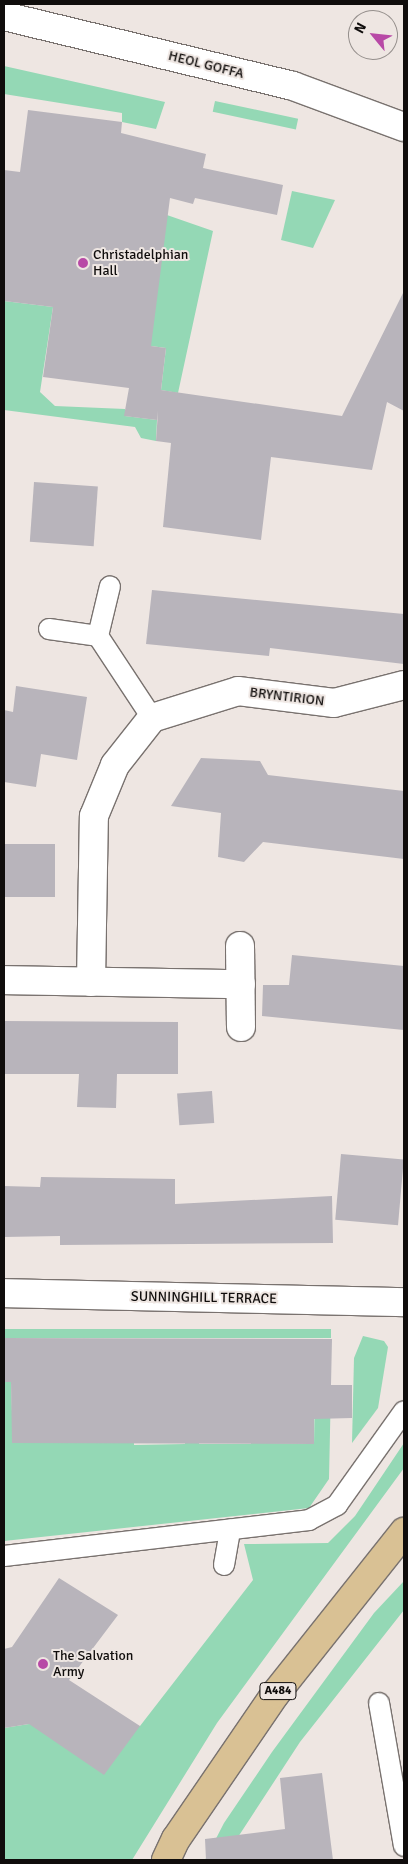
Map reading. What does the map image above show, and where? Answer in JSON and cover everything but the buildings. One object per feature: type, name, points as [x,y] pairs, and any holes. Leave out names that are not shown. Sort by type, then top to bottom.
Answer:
[{"type":"main road","name":"A484","points":[[166,1860],[176,1839],[276,1693],[404,1532]]},
{"type":"street","name":"HEOL GOFFA","points":[[4,16],[293,86],[404,127]]},
{"type":"street","name":"BRYNTIRION","points":[[152,718],[238,691],[334,703],[404,685]]},
{"type":"street","points":[[90,982],[94,816],[115,765],[152,718]]},
{"type":"street","points":[[240,946],[240,1027]]},
{"type":"street","points":[[4,980],[241,984]]},
{"type":"street","name":"SUNNINGHILL TERRACE","points":[[4,1293],[404,1302]]},
{"type":"lane","points":[[110,586],[98,636],[152,718]]},
{"type":"lane","points":[[48,629],[98,636]]},
{"type":"lane","points":[[4,1556],[309,1520],[338,1505],[404,1411]]},
{"type":"lane","points":[[224,1565],[230,1530]]},
{"type":"lane","points":[[379,1703],[404,1846]]},
{"type":"green space","points":[[4,66],[165,102],[156,129],[122,122],[122,113],[4,94]]},
{"type":"green space","points":[[215,101],[298,119],[296,129],[213,112]]},
{"type":"green space","points":[[292,191],[335,200],[313,248],[281,240]]},
{"type":"green space","points":[[141,206],[213,231],[178,393],[161,390],[166,348],[151,346]]},
{"type":"green space","points":[[4,301],[53,307],[40,392],[55,406],[125,409],[125,416],[157,420],[156,441],[141,438],[135,427],[4,410]]},
{"type":"green space","points":[[4,1329],[331,1329],[331,1338],[4,1338]]},
{"type":"green space","points":[[363,1336],[384,1341],[388,1347],[378,1408],[352,1443],[354,1358]]},
{"type":"green space","points":[[4,1382],[11,1382],[13,1443],[36,1442],[134,1384],[134,1445],[185,1444],[185,1384],[200,1385],[199,1444],[251,1444],[252,1384],[266,1443],[314,1444],[315,1385],[331,1385],[329,1479],[309,1508],[4,1541]]},
{"type":"green space","points":[[404,1443],[404,1468],[217,1723],[132,1860],[4,1860],[4,1728],[29,1724],[140,1726],[253,1580],[244,1544],[328,1543],[355,1516]]},
{"type":"green space","points":[[404,1581],[404,1610],[300,1742],[223,1860],[205,1860],[224,1823],[272,1752],[374,1613]]},
{"type":"place","name":"Christadelphian Hall","points":[[83,263]]},
{"type":"place","name":"The Salvation Army","points":[[43,1664]]}]
